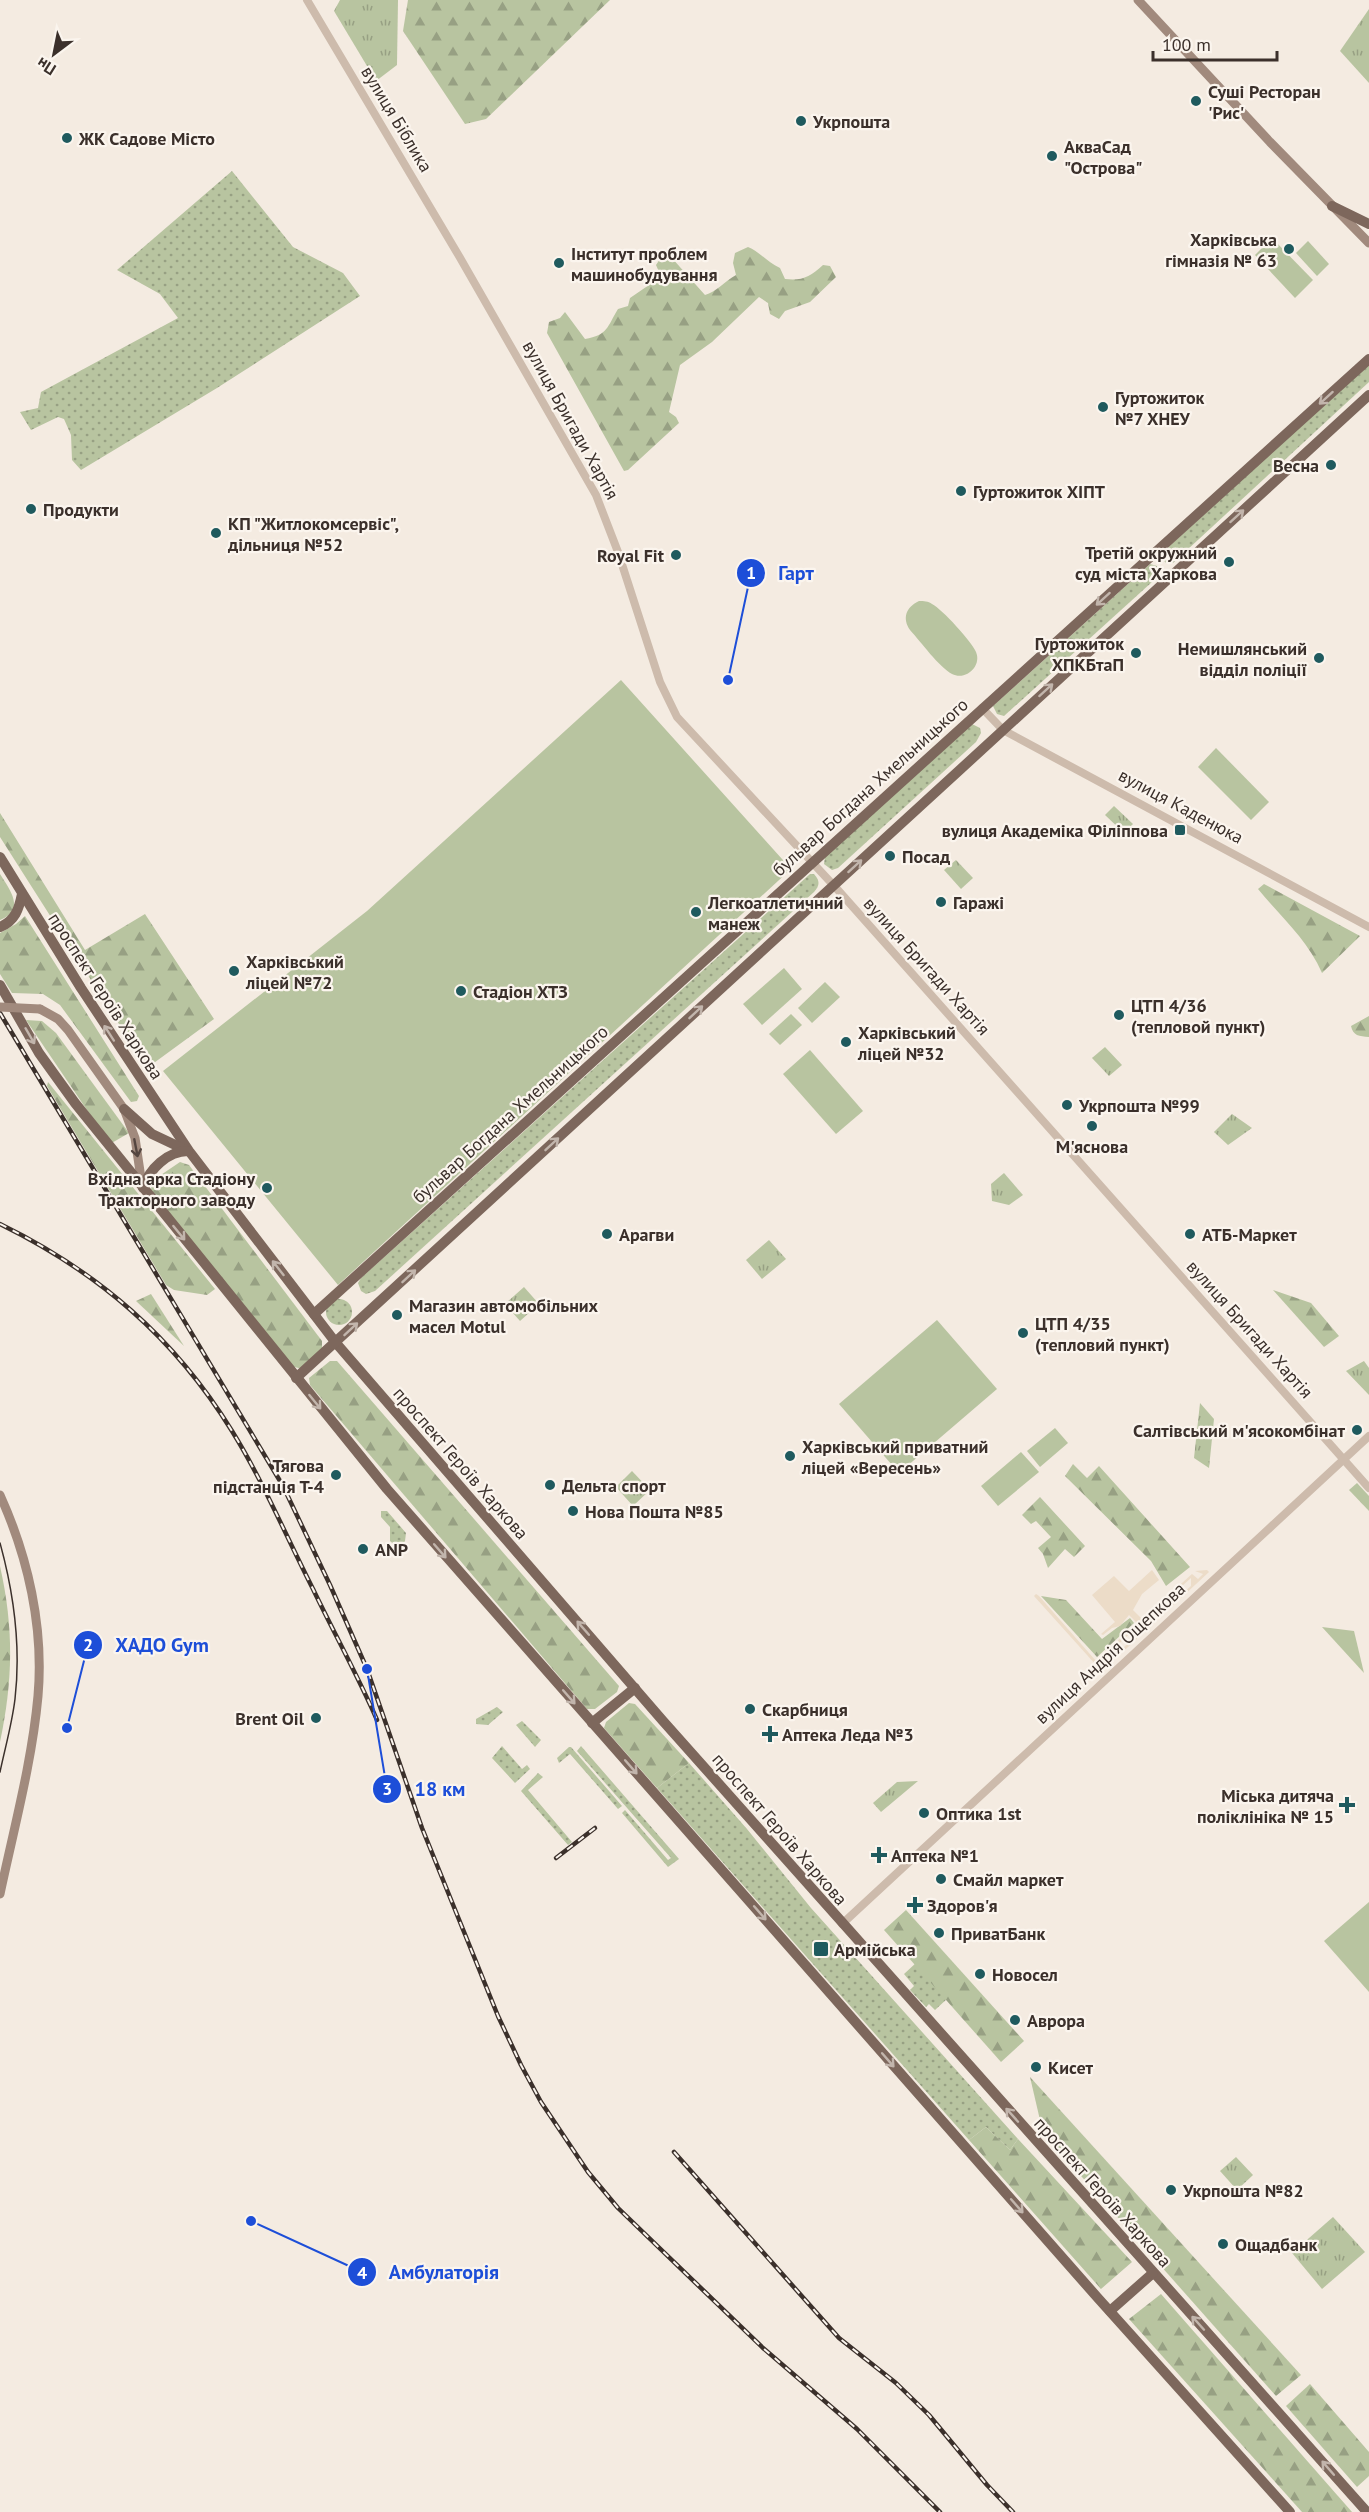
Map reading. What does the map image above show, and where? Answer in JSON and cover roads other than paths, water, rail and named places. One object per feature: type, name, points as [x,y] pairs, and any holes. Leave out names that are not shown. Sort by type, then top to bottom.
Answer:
[{"type":"main road","points":[[1138,0],[1262,135],[1369,243]]},
{"type":"main road","points":[[1332,206],[1369,224]]},
{"type":"main road","name":"бульвар Богдана Хмельницького","points":[[314,1314],[1369,359]]},
{"type":"main road","points":[[296,1378],[1369,395]]},
{"type":"main road","name":"проспект Героїв Харкова","points":[[0,857],[143,1085],[189,1151],[336,1343],[842,1923],[1367,2512]]},
{"type":"main road","points":[[0,927],[12,920],[22,894]]},
{"type":"main road","points":[[0,985],[57,1078],[142,1188],[387,1489],[1110,2311],[1290,2512]]},
{"type":"main road","points":[[0,1008],[40,1009],[58,1019],[68,1030],[124,1110],[135,1138],[142,1188]]},
{"type":"main road","points":[[124,1110],[152,1134],[189,1151]]},
{"type":"main road","points":[[142,1188],[149,1172],[164,1160],[179,1151],[189,1151]]},
{"type":"main road","points":[[0,1495],[11,1520],[31,1584],[38,1642],[38,1694],[31,1745],[0,1893]]},
{"type":"main road","points":[[592,1723],[635,1688]]},
{"type":"main road","points":[[1110,2311],[1153,2273]]},
{"type":"street","name":"вулиця Біблика","points":[[307,0],[459,256]]},
{"type":"street","name":"вулиця Бригади Хартія","points":[[459,256],[602,507],[660,682],[677,717],[834,885],[1369,1488]]},
{"type":"street","name":"вулиця Каденюка","points":[[982,708],[1003,730],[1369,927]]},
{"type":"street","name":"вулиця Андрія Ощепкова","points":[[842,1923],[1369,1436]]},
{"type":"tram line","points":[[0,1543],[9,1582],[17,1640],[14,1708],[0,1772]]},
{"type":"railway","points":[[0,1013],[283,1486],[367,1669],[422,1828],[498,2016],[541,2102],[588,2172],[618,2208],[763,2348],[857,2429],[940,2512]]},
{"type":"railway","points":[[0,1224],[69,1263],[131,1310],[159,1337],[209,1397],[254,1469],[377,1720]]},
{"type":"railway","points":[[556,1858],[595,1828]]},
{"type":"railway","points":[[674,2152],[839,2338],[896,2383],[929,2415],[987,2485],[1013,2512]]},
{"type":"place","name":"Суші Ресторан 'Рис'","points":[[1196,101]]},
{"type":"place","name":"Укрпошта","points":[[801,121]]},
{"type":"place","name":"ЖК Садове Місто","points":[[67,138]]},
{"type":"place","name":"АкваСад \"Острова\"","points":[[1052,156]]},
{"type":"place","name":"Харківська гімназія № 63","points":[[1289,249]]},
{"type":"place","name":"Інститут проблем машинобудування","points":[[559,263]]},
{"type":"place","name":"Гуртожиток №7 ХНЕУ","points":[[1103,407]]},
{"type":"place","name":"Весна","points":[[1331,465]]},
{"type":"place","name":"Гуртожиток ХІПТ","points":[[961,491]]},
{"type":"place","name":"Продукти","points":[[31,509]]},
{"type":"place","name":"КП \"Житлокомсервіс\", дільниця №52","points":[[216,533]]},
{"type":"place","name":"Royal Fit","points":[[676,555]]},
{"type":"place","name":"Третій окружний суд міста Харкова","points":[[1229,562]]},
{"type":"place","name":"Гуртожиток ХПКБтаП","points":[[1136,653]]},
{"type":"place","name":"Немишлянський відділ поліції","points":[[1319,658]]},
{"type":"place","name":"Гарт","points":[[728,680]]},
{"type":"place","name":"вулиця Академіка Філіппова","points":[[1180,830]]},
{"type":"place","name":"Посад","points":[[890,856]]},
{"type":"place","name":"Гаражі","points":[[941,902]]},
{"type":"place","name":"Легкоатлетичний манеж","points":[[696,912]]},
{"type":"place","name":"Харківський ліцей №72","points":[[234,971]]},
{"type":"place","name":"Стадіон ХТЗ","points":[[461,991]]},
{"type":"place","name":"ЦТП 4/36 (тепловой пункт)","points":[[1119,1015]]},
{"type":"place","name":"Харківський ліцей №32","points":[[846,1042]]},
{"type":"place","name":"Укрпошта №99","points":[[1067,1105]]},
{"type":"place","name":"М'яснова","points":[[1092,1126]]},
{"type":"place","name":"Вхідна арка Стадіону Тракторного заводу","points":[[267,1188]]},
{"type":"place","name":"Арагви","points":[[607,1234]]},
{"type":"place","name":"АТБ-Маркет","points":[[1190,1234]]},
{"type":"place","name":"Магазин автомобільних масел Motul","points":[[397,1315]]},
{"type":"place","name":"ЦТП 4/35 (тепловий пункт)","points":[[1023,1333]]},
{"type":"place","name":"Салтівський м'ясокомбінат","points":[[1357,1430]]},
{"type":"place","name":"Харківський приватний ліцей «Вересень»","points":[[790,1456]]},
{"type":"place","name":"Тягова підстанція Т-4","points":[[336,1475]]},
{"type":"place","name":"Дельта спорт","points":[[550,1485]]},
{"type":"place","name":"Нова Пошта №85","points":[[573,1511]]},
{"type":"place","name":"ANP","points":[[363,1549]]},
{"type":"place","name":"18 км","points":[[367,1669]]},
{"type":"place","name":"Скарбниця","points":[[750,1709]]},
{"type":"place","name":"Brent Oil","points":[[316,1718]]},
{"type":"place","name":"ХАДО Gym","points":[[67,1728]]},
{"type":"place","name":"Аптека Леда №3","points":[[770,1734]]},
{"type":"place","name":"Міська дитяча поліклініка № 15","points":[[1347,1805]]},
{"type":"place","name":"Оптика 1st","points":[[924,1813]]},
{"type":"place","name":"Аптека №1","points":[[879,1855]]},
{"type":"place","name":"Смайл маркет","points":[[941,1879]]},
{"type":"place","name":"Здоров'я","points":[[915,1905]]},
{"type":"place","name":"ПриватБанк","points":[[939,1933]]},
{"type":"place","name":"Армійська","points":[[821,1949]]},
{"type":"place","name":"Новосел","points":[[980,1974]]},
{"type":"place","name":"Аврора","points":[[1015,2020]]},
{"type":"place","name":"Кисет","points":[[1036,2067]]},
{"type":"place","name":"Укрпошта №82","points":[[1171,2190]]},
{"type":"place","name":"Амбулаторія","points":[[251,2221]]},
{"type":"place","name":"Ощадбанк","points":[[1223,2244]]}]
